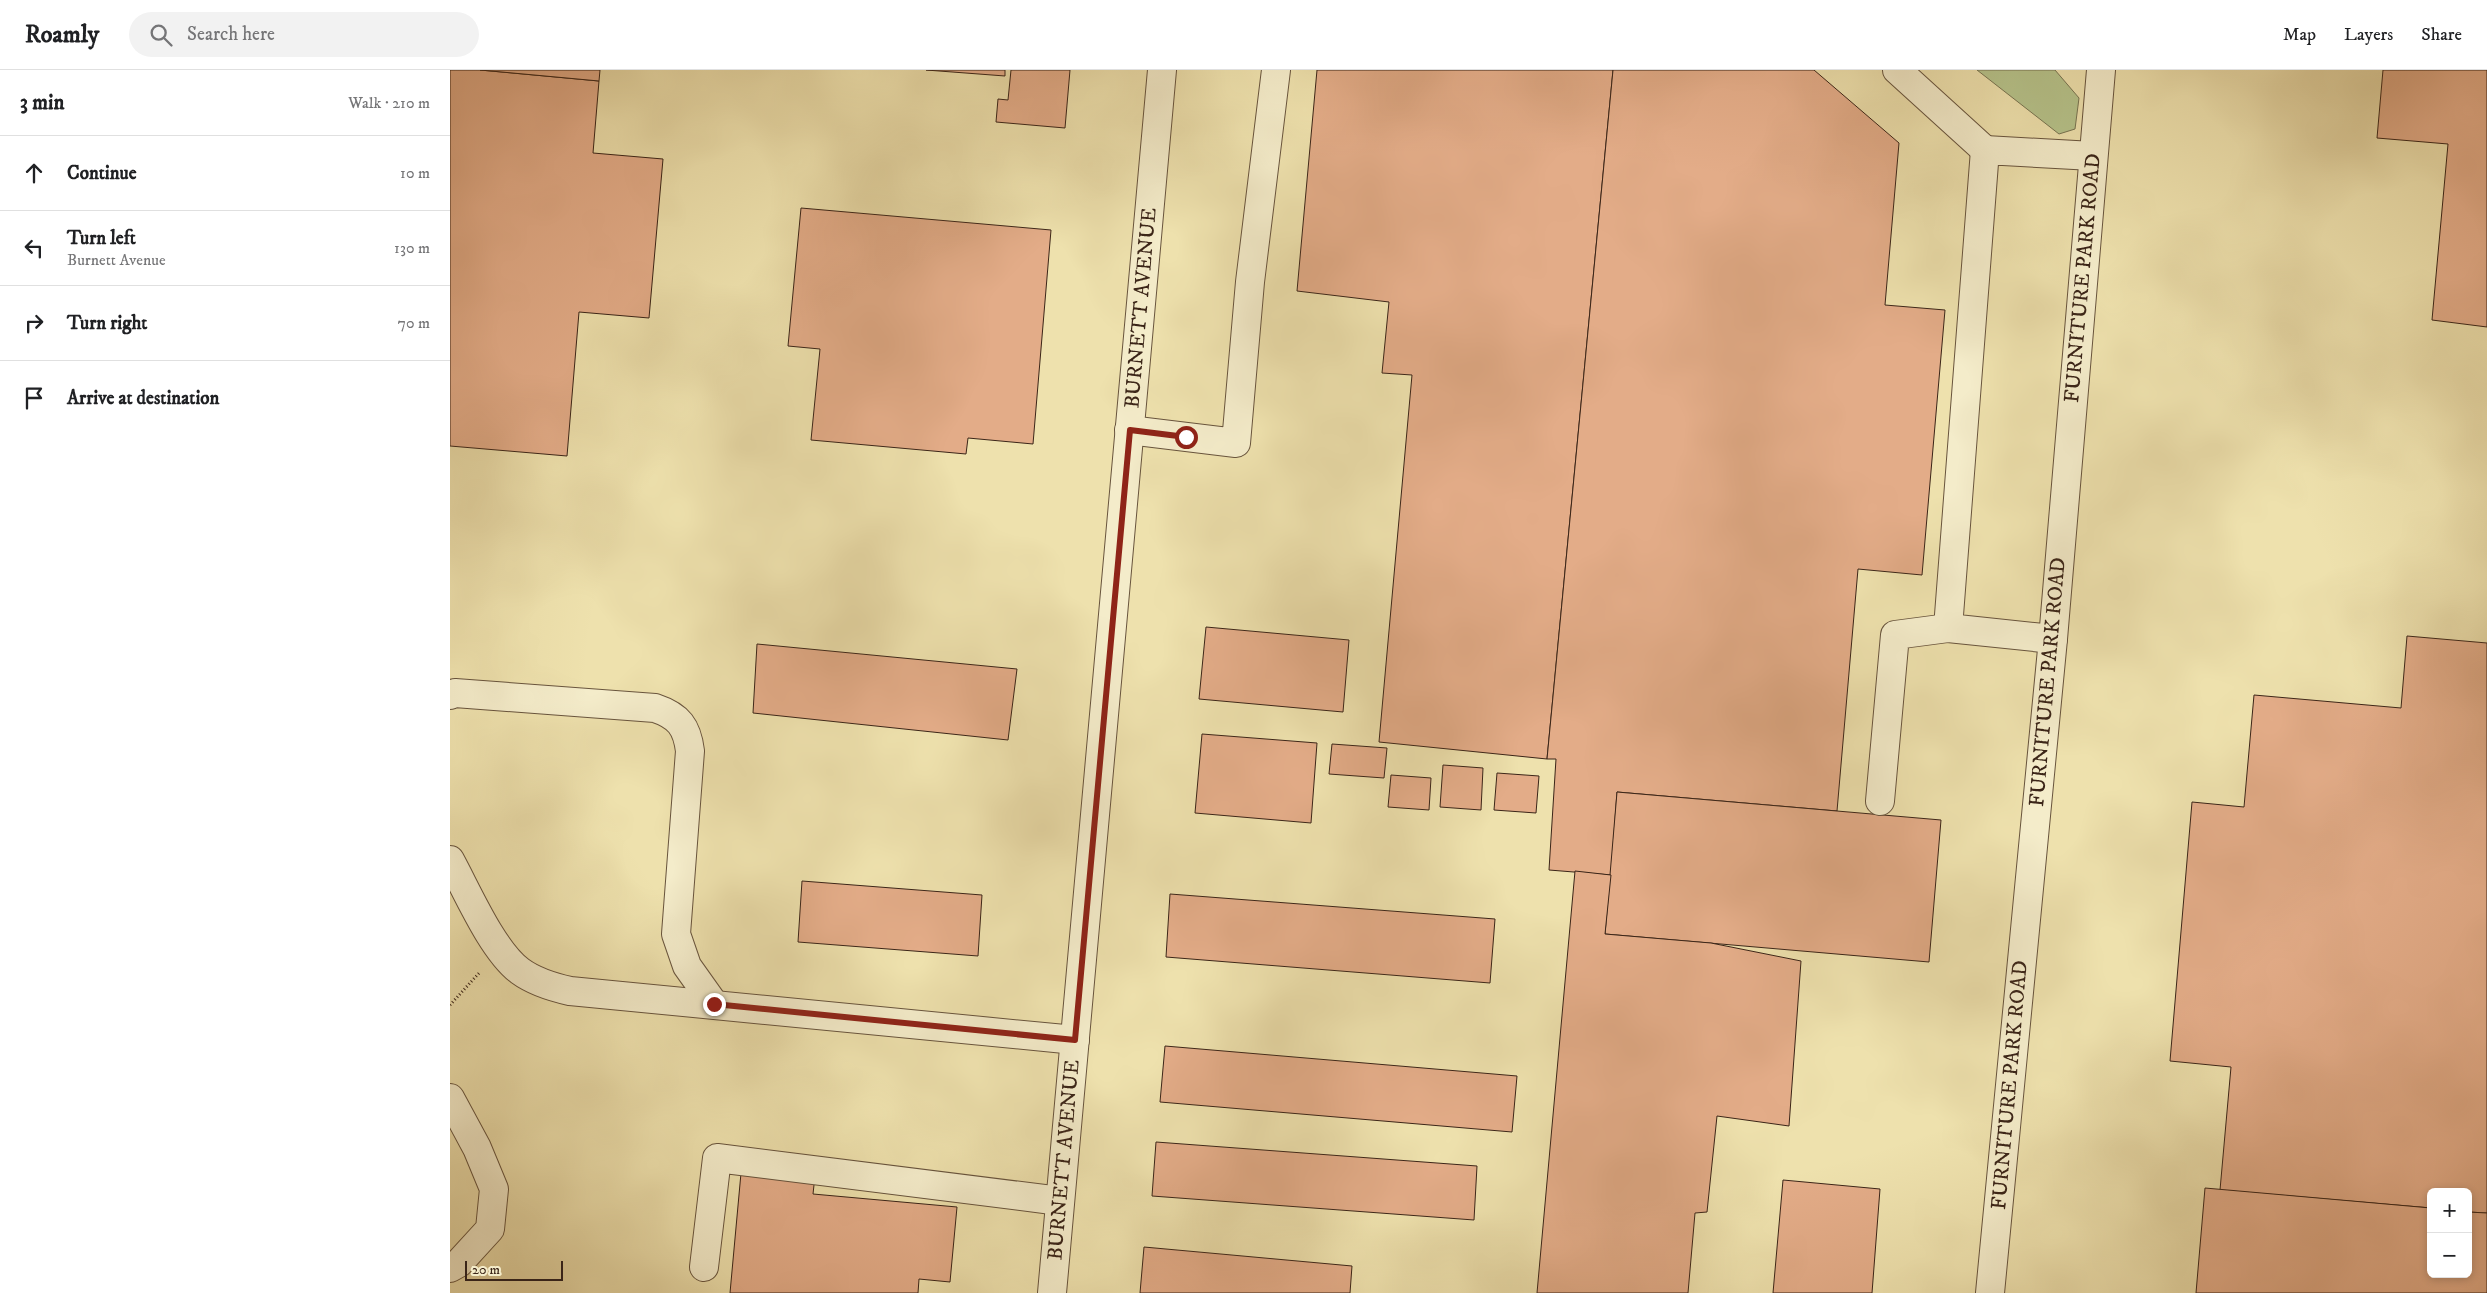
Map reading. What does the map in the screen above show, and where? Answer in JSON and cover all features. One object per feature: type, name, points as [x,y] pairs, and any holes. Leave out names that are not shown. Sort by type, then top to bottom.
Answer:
[{"type":"street","name":"BURNETT AVENUE","points":[[1052,1293],[1162,70]]},
{"type":"street","points":[[1130,430],[1236,443],[1250,282],[1276,70]]},
{"type":"street","points":[[1898,70],[1985,150],[2093,156]]},
{"type":"street","name":"FURNITURE PARK ROAD","points":[[1990,1293],[2053,639],[2101,70]]},
{"type":"street","points":[[1948,628],[1985,150]]},
{"type":"street","points":[[1880,801],[1895,635],[1948,628],[2053,639]]},
{"type":"street","points":[[450,695],[455,693],[655,708],[667,712],[680,722],[688,735],[690,751],[674,968],[664,984],[634,996]]},
{"type":"street","points":[[450,860],[495,942],[518,970],[532,979],[554,987],[1075,1040]]},
{"type":"street","points":[[677,943],[687,966],[714,1004]]},
{"type":"street","points":[[450,1098],[477,1148],[494,1189],[490,1229],[459,1263],[450,1268]]},
{"type":"street","points":[[704,1267],[717,1158],[1060,1201]]},
{"type":"path","points":[[450,1004],[482,970]]},
{"type":"green space","points":[[1977,70],[2055,70],[2079,98],[2075,129],[2059,134]]},
{"type":"building","points":[[450,70],[480,70],[599,81],[593,153],[663,159],[649,318],[579,312],[567,456],[450,446]]},
{"type":"building","points":[[480,70],[600,70],[599,81]]},
{"type":"building","points":[[926,70],[1005,70],[1005,76]]},
{"type":"building","points":[[1011,70],[1070,70],[1065,128],[996,122],[998,99],[1008,100]]},
{"type":"building","points":[[1317,70],[1613,70],[1547,759],[1379,742],[1412,375],[1382,373],[1389,302],[1297,291]]},
{"type":"building","points":[[1613,70],[1814,70],[1899,143],[1885,305],[1945,310],[1922,575],[1858,569],[1837,811],[1617,792],[1611,875],[1549,870],[1556,759],[1547,759]]},
{"type":"building","points":[[2383,70],[2487,70],[2487,327],[2432,320],[2448,144],[2377,138]]},
{"type":"building","points":[[801,208],[1051,230],[1033,444],[968,438],[966,454],[811,440],[820,349],[788,346]]},
{"type":"building","points":[[1206,627],[1349,640],[1343,712],[1199,699]]},
{"type":"building","points":[[2407,636],[2487,643],[2487,1213],[2472,1212],[2472,1188],[2427,1188],[2427,1208],[2220,1190],[2231,1067],[2170,1061],[2192,802],[2244,807],[2254,695],[2401,708]]},
{"type":"building","points":[[757,644],[1017,669],[1008,740],[753,713]]},
{"type":"building","points":[[1202,734],[1317,743],[1311,823],[1195,813]]},
{"type":"building","points":[[1332,744],[1387,748],[1384,778],[1329,774]]},
{"type":"building","points":[[1443,765],[1483,768],[1481,810],[1440,807]]},
{"type":"building","points":[[1497,773],[1539,776],[1536,813],[1494,810]]},
{"type":"building","points":[[1391,775],[1431,778],[1429,810],[1388,807]]},
{"type":"building","points":[[1617,792],[1941,820],[1929,962],[1605,934]]},
{"type":"building","points":[[1575,871],[1611,875],[1605,934],[1711,943],[1801,961],[1789,1126],[1717,1116],[1707,1212],[1695,1213],[1688,1293],[1537,1293]]},
{"type":"building","points":[[802,881],[982,895],[978,956],[798,942]]},
{"type":"building","points":[[1170,894],[1495,919],[1490,983],[1166,957]]},
{"type":"building","points":[[1165,1046],[1517,1076],[1512,1132],[1160,1102]]},
{"type":"building","points":[[1156,1142],[1477,1166],[1474,1220],[1152,1196]]},
{"type":"building","points":[[741,1173],[815,1176],[813,1194],[957,1207],[950,1282],[919,1279],[918,1293],[730,1293]]},
{"type":"building","points":[[1783,1180],[1880,1189],[1872,1293],[1773,1293]]},
{"type":"building","points":[[2205,1188],[2427,1208],[2427,1278],[2472,1278],[2472,1212],[2487,1213],[2487,1293],[2196,1293]]},
{"type":"building","points":[[1144,1247],[1352,1266],[1350,1293],[1140,1293]]},
{"type":"route","points":[[714,1004],[1075,1040],[1130,430],[1186,437]]}]
